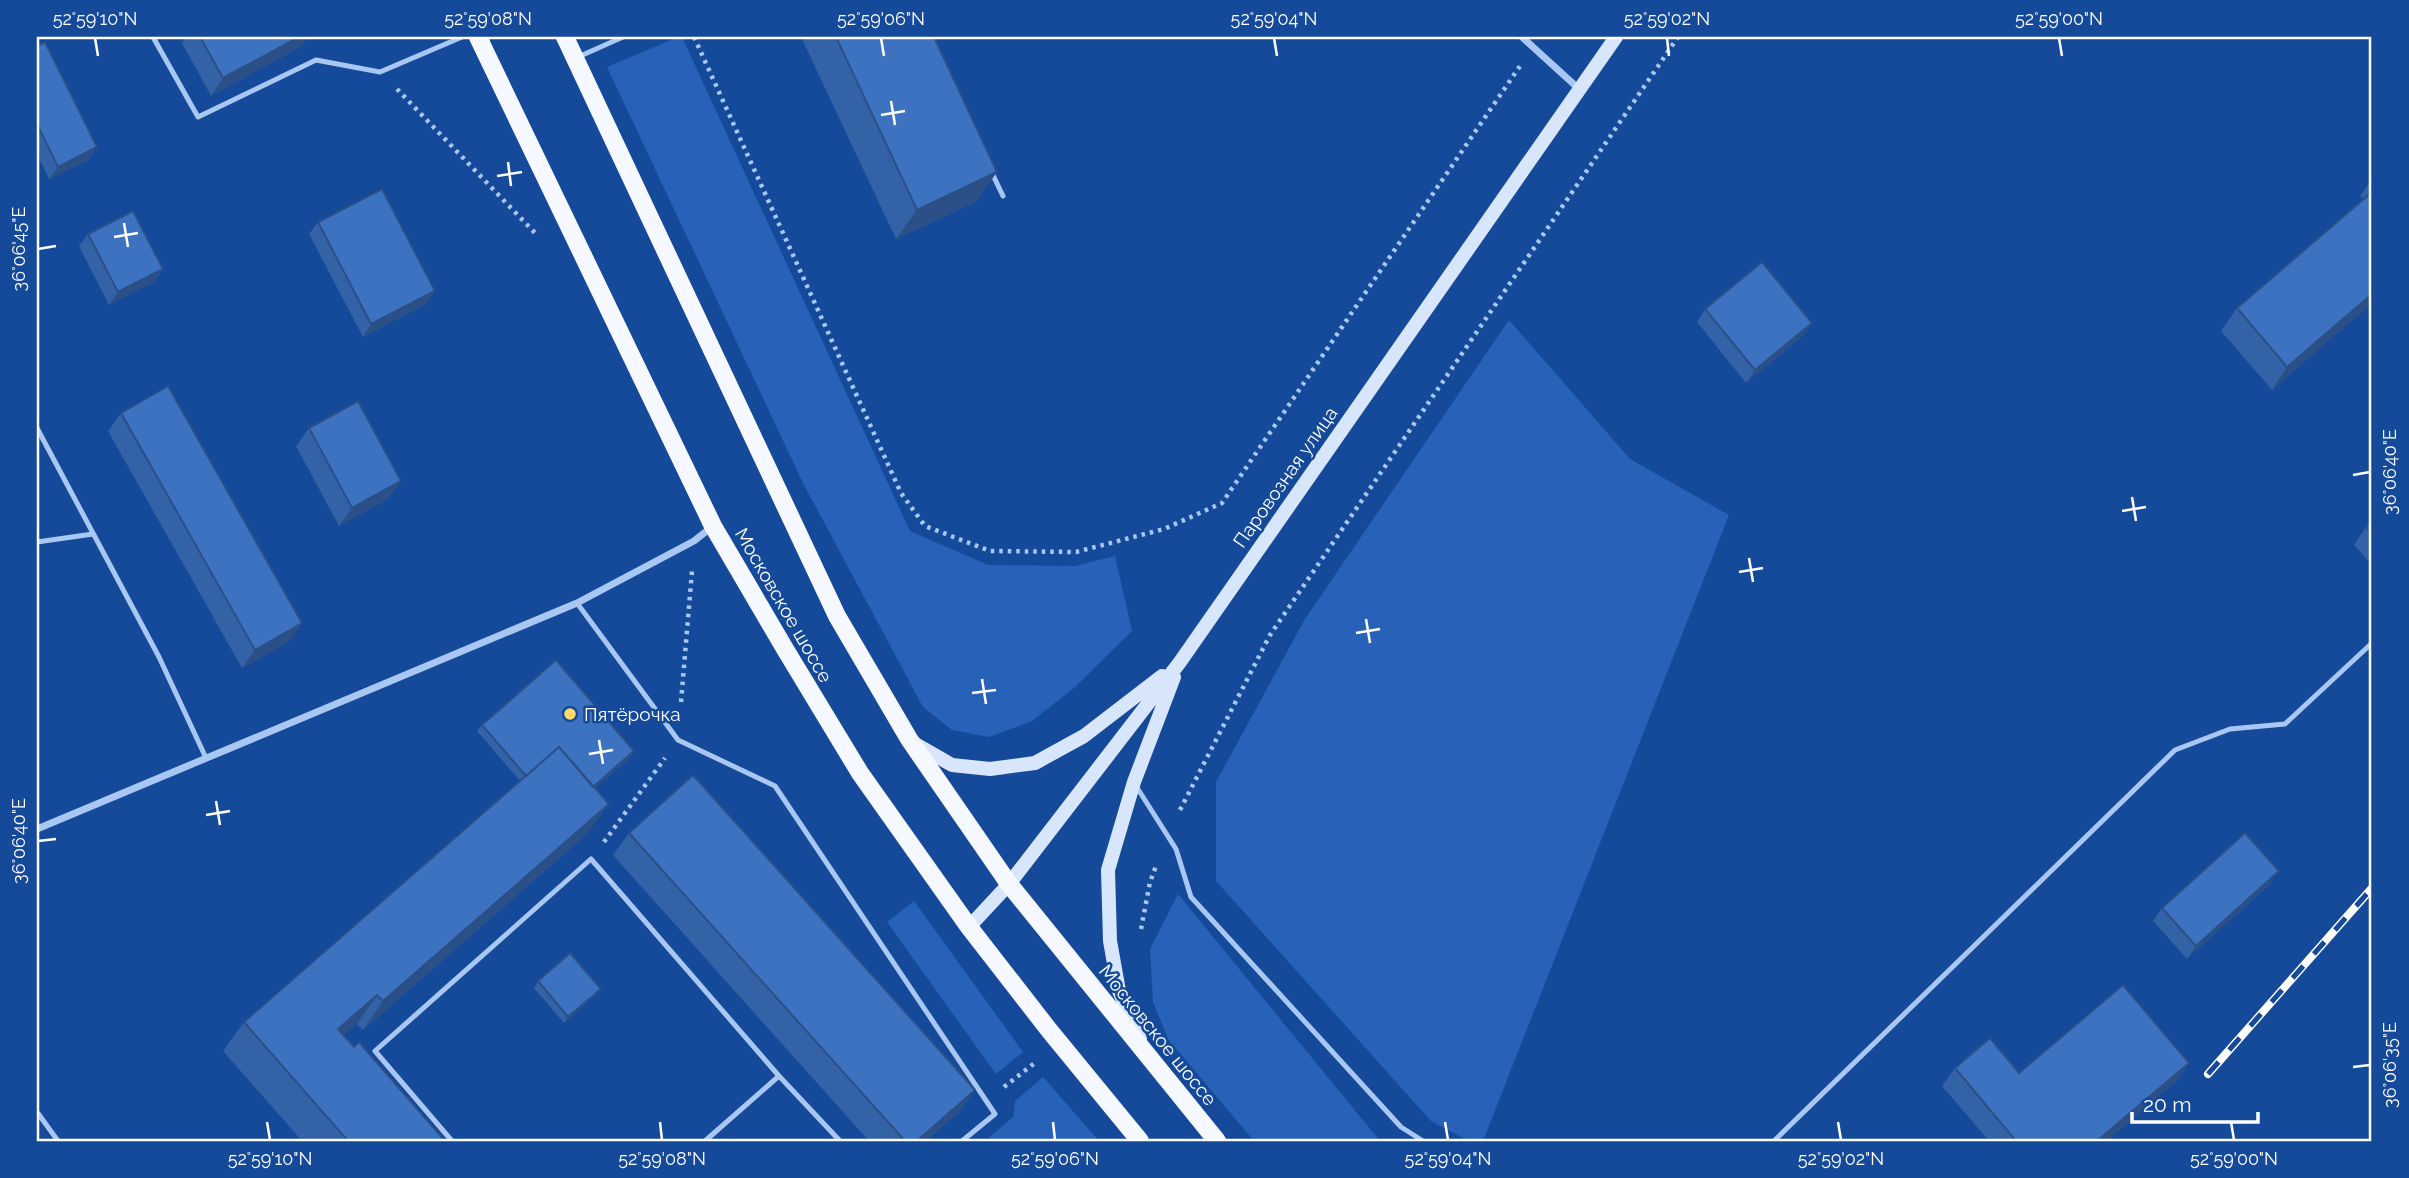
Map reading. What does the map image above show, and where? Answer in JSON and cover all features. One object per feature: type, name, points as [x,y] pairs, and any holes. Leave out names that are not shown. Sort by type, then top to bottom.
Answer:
[{"type":"main road","name":"Московское шоссе","points":[[478,37],[713,526],[860,773],[969,927],[1140,1141]]},
{"type":"main road","name":"Московское шоссе","points":[[565,37],[837,616],[909,739],[1009,884],[1217,1141]]},
{"type":"main road","name":"Паровозная улица","points":[[969,927],[1009,884],[1180,662],[1616,37]]},
{"type":"main road","points":[[909,739],[952,765],[990,769],[1035,763],[1084,736],[1180,662]]},
{"type":"main road","points":[[1148,1058],[1119,991],[1110,942],[1108,870],[1134,782],[1180,662]]},
{"type":"street","points":[[1522,37],[1579,90]]},
{"type":"street","points":[[37,829],[577,603],[694,541],[713,526]]},
{"type":"lane","points":[[153,37],[198,117],[316,60],[380,72],[462,37]]},
{"type":"lane","points":[[575,58],[623,37]]},
{"type":"lane","points":[[991,171],[1003,196]]},
{"type":"lane","points":[[37,428],[159,657],[206,758]]},
{"type":"lane","points":[[37,542],[93,534]]},
{"type":"lane","points":[[577,603],[678,740],[775,786],[995,1114],[962,1141]]},
{"type":"lane","points":[[1774,1141],[2175,750],[2230,729],[2285,724],[2372,643]]},
{"type":"lane","points":[[1134,782],[1175,849],[1191,897],[1401,1127],[1423,1141]]},
{"type":"lane","points":[[452,1141],[374,1051],[591,859],[779,1076],[840,1141]]},
{"type":"lane","points":[[705,1141],[779,1076]]},
{"type":"lane","points":[[37,1112],[58,1141]]},
{"type":"path","points":[[694,37],[901,494],[925,526],[990,551],[1076,552],[1164,529],[1222,503],[1533,47]]},
{"type":"path","points":[[1139,939],[1150,882],[1167,835],[1270,635],[1678,37]]},
{"type":"path","points":[[380,72],[537,236]]},
{"type":"path","points":[[987,1101],[1042,1058]]},
{"type":"shaded area","points":[[682,37],[910,531],[988,565],[1075,566],[1115,556],[1132,631],[1074,688],[1032,721],[989,737],[952,730],[923,707],[803,483],[607,67]]},
{"type":"shaded area","points":[[1509,320],[1630,459],[1729,515],[1483,1141],[1469,1141],[1431,1121],[1216,881],[1216,782],[1305,619]]},
{"type":"shaded area","points":[[1178,894],[1380,1141],[1254,1141],[1168,1039],[1153,1002],[1150,949]]},
{"type":"shaded area","points":[[914,901],[1023,1052],[996,1074],[887,922]]},
{"type":"shaded area","points":[[1043,1077],[1099,1141],[985,1141],[1014,1116],[1015,1101]]},
{"type":"building","points":[[200,37],[299,37],[223,78]]},
{"type":"building","points":[[836,37],[934,37],[997,172],[917,210]]},
{"type":"building","points":[[45,42],[97,147],[58,167],[37,124],[37,46]]},
{"type":"building","points":[[382,189],[435,291],[371,324],[318,222]]},
{"type":"building","points":[[2372,192],[2372,294],[2287,367],[2237,308]]},
{"type":"building","points":[[133,211],[163,269],[118,292],[88,234]]},
{"type":"building","points":[[1762,262],[1812,323],[1755,370],[1705,309]]},
{"type":"building","points":[[168,386],[302,623],[255,650],[121,413]]},
{"type":"building","points":[[358,401],[401,481],[352,508],[309,428]]},
{"type":"building","points":[[2372,521],[2372,534],[2366,527]]},
{"type":"building","points":[[556,660],[634,751],[593,787],[559,747],[526,776],[482,725]]},
{"type":"building","points":[[559,747],[609,804],[383,1001],[377,995],[338,1029],[354,1047],[359,1042],[445,1141],[348,1141],[244,1022]]},
{"type":"building","points":[[693,775],[975,1090],[917,1141],[905,1141],[629,833]]},
{"type":"building","points":[[2245,833],[2279,871],[2196,946],[2162,908]]},
{"type":"building","points":[[570,953],[601,989],[568,1017],[538,981]]},
{"type":"building","points":[[2123,985],[2189,1063],[2097,1141],[2016,1141],[1955,1068],[1990,1038],[2019,1073]]},
{"type":"railway","points":[[2208,1074],[2372,888]]},
{"type":"place","name":"Пятёрочка","points":[[570,714]]}]
